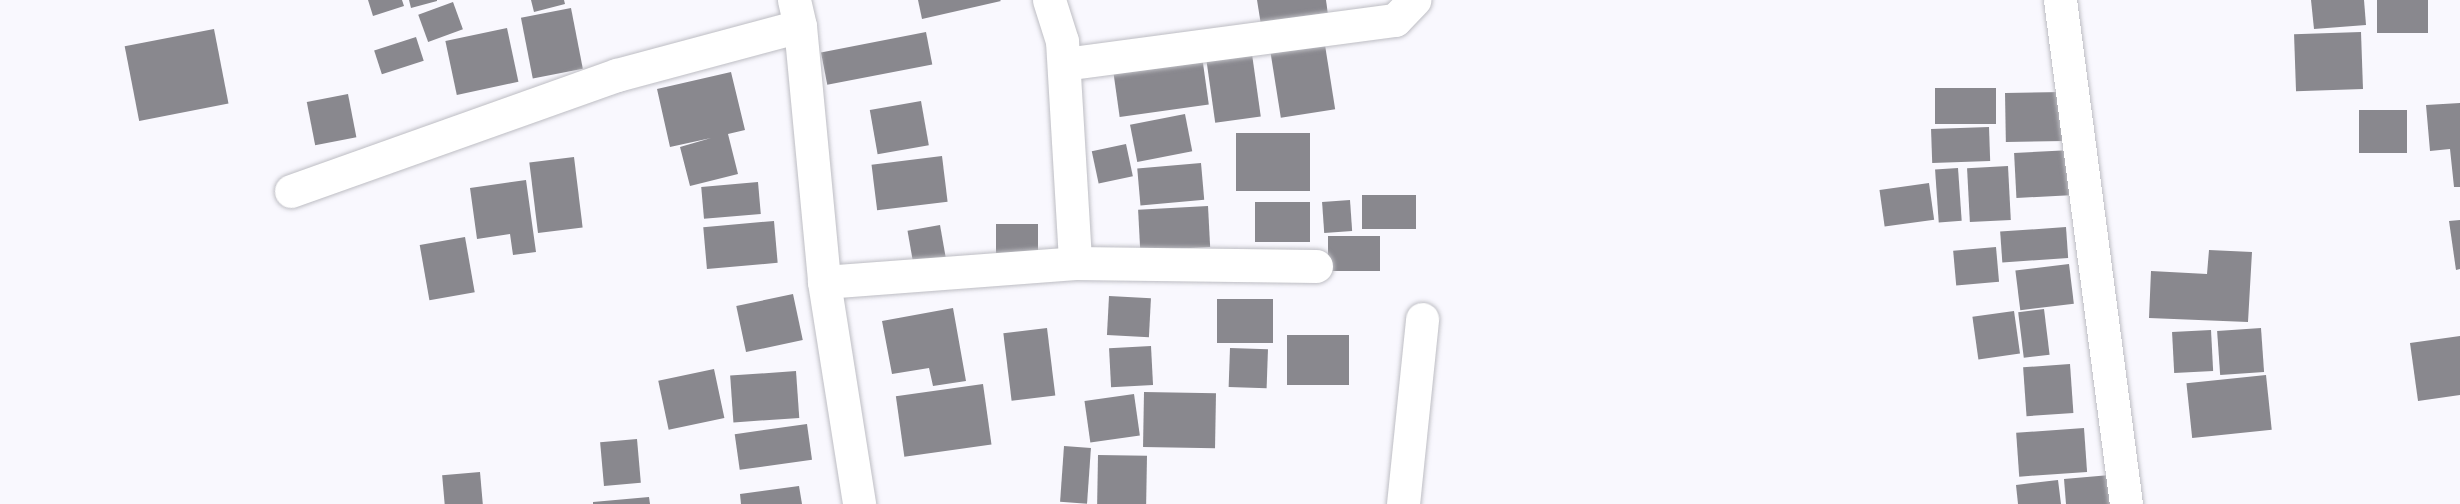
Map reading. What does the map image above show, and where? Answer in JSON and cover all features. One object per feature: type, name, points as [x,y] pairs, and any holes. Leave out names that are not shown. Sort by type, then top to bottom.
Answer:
[{"type":"street","points":[[1049,0],[1061,29],[1075,263]]},
{"type":"street","points":[[1064,64],[1395,20],[1414,0]]},
{"type":"street","points":[[2060,0],[2126,504]]},
{"type":"street","points":[[291,191],[797,13],[824,282],[859,504]]},
{"type":"street","points":[[824,282],[1075,263],[1316,266]]},
{"type":"street","points":[[1403,504],[1422,319]]},
{"type":"building","points":[[368,0],[402,0],[404,6],[373,16]]},
{"type":"building","points":[[409,0],[437,0],[437,1],[411,8]]},
{"type":"building","points":[[531,0],[564,0],[565,4],[534,12]]},
{"type":"building","points":[[918,0],[1000,0],[1001,1],[922,19]]},
{"type":"building","points":[[1257,0],[1326,0],[1328,15],[1261,25]]},
{"type":"building","points":[[2311,0],[2364,0],[2366,25],[2314,29]]},
{"type":"building","points":[[2377,0],[2428,0],[2428,33],[2377,33]]},
{"type":"building","points":[[453,2],[463,29],[428,42],[418,15]]},
{"type":"building","points":[[571,8],[583,69],[533,79],[521,18]]},
{"type":"building","points":[[507,28],[518,82],[457,95],[445,41]]},
{"type":"building","points":[[214,29],[229,104],[139,121],[125,46]]},
{"type":"building","points":[[926,32],[932,64],[827,85],[821,52]]},
{"type":"building","points":[[2361,32],[2363,89],[2296,91],[2294,34]]},
{"type":"building","points":[[416,37],[424,61],[382,74],[374,51]]},
{"type":"building","points":[[1325,45],[1335,109],[1281,118],[1271,54]]},
{"type":"building","points":[[1201,49],[1209,104],[1120,117],[1112,62]]},
{"type":"building","points":[[1252,54],[1261,116],[1215,123],[1206,60]]},
{"type":"building","points":[[731,72],[745,130],[728,134],[738,174],[690,186],[680,147],[711,138],[670,147],[657,89]]},
{"type":"building","points":[[1935,88],[1996,88],[1996,124],[1935,124]]},
{"type":"building","points":[[2063,92],[2064,141],[2006,142],[2005,93]]},
{"type":"building","points":[[348,94],[356,137],[315,145],[307,102]]},
{"type":"building","points":[[921,101],[929,145],[878,154],[870,110]]},
{"type":"building","points":[[2460,103],[2460,187],[2454,187],[2450,149],[2430,151],[2426,105]]},
{"type":"building","points":[[2359,110],[2407,110],[2407,153],[2359,153]]},
{"type":"building","points":[[1185,114],[1192,151],[1137,162],[1130,125]]},
{"type":"building","points":[[1989,127],[1990,161],[1932,163],[1931,129]]},
{"type":"building","points":[[1236,133],[1310,133],[1310,191],[1236,191]]},
{"type":"building","points":[[1126,144],[1133,176],[1099,184],[1092,151]]},
{"type":"building","points":[[2072,150],[2074,195],[2016,198],[2014,153]]},
{"type":"building","points":[[942,156],[948,202],[877,210],[872,165]]},
{"type":"building","points":[[574,157],[583,227],[538,233],[529,162]]},
{"type":"building","points":[[1201,163],[1204,200],[1140,205],[1137,169]]},
{"type":"building","points":[[2008,166],[2011,220],[1970,222],[1967,168]]},
{"type":"building","points":[[1958,168],[1962,221],[1939,222],[1935,170]]},
{"type":"building","points":[[526,180],[536,252],[513,255],[510,234],[477,239],[470,188]]},
{"type":"building","points":[[758,182],[761,214],[704,219],[701,187]]},
{"type":"building","points":[[1929,183],[1934,220],[1885,227],[1879,190]]},
{"type":"building","points":[[1362,195],[1416,195],[1416,229],[1362,229]]},
{"type":"building","points":[[1350,200],[1352,231],[1324,233],[1322,202]]},
{"type":"building","points":[[1255,202],[1310,202],[1310,242],[1255,242]]},
{"type":"building","points":[[1208,206],[1210,247],[1140,251],[1138,210]]},
{"type":"building","points":[[2460,220],[2460,269],[2456,270],[2449,221]]},
{"type":"building","points":[[774,221],[778,263],[707,269],[703,227]]},
{"type":"building","points":[[996,224],[1038,224],[1038,263],[996,263]]},
{"type":"building","points":[[940,225],[947,264],[914,270],[908,231]]},
{"type":"building","points":[[2066,227],[2068,258],[2002,263],[2000,232]]},
{"type":"building","points":[[1328,236],[1380,236],[1380,271],[1328,271]]},
{"type":"building","points":[[465,237],[475,292],[429,300],[420,245]]},
{"type":"building","points":[[1996,247],[1999,282],[1956,286],[1953,251]]},
{"type":"building","points":[[2209,250],[2252,252],[2248,322],[2149,318],[2151,271],[2207,274]]},
{"type":"building","points":[[2069,264],[2074,304],[2020,310],[2015,271]]},
{"type":"building","points":[[793,294],[803,340],[746,352],[736,306]]},
{"type":"building","points":[[1109,296],[1151,298],[1149,337],[1107,335]]},
{"type":"building","points":[[1217,299],[1273,299],[1273,343],[1217,343]]},
{"type":"building","points":[[953,308],[966,381],[933,386],[929,368],[892,374],[882,321]]},
{"type":"building","points":[[2044,309],[2050,355],[2024,358],[2018,312]]},
{"type":"building","points":[[2014,311],[2020,354],[1978,359],[1972,317]]},
{"type":"building","points":[[1047,328],[1055,395],[1012,401],[1003,333]]},
{"type":"building","points":[[2261,328],[2264,372],[2220,375],[2217,331]]},
{"type":"building","points":[[2211,330],[2213,371],[2174,373],[2172,332]]},
{"type":"building","points":[[1287,335],[1349,335],[1349,385],[1287,385]]},
{"type":"building","points":[[2460,336],[2460,395],[2418,401],[2410,343]]},
{"type":"building","points":[[1151,346],[1153,385],[1111,387],[1109,348]]},
{"type":"building","points":[[1230,348],[1268,349],[1267,388],[1229,387]]},
{"type":"building","points":[[2070,364],[2073,413],[2027,416],[2023,367]]},
{"type":"building","points":[[714,369],[724,418],[669,430],[658,381]]},
{"type":"building","points":[[796,371],[799,418],[733,422],[730,376]]},
{"type":"building","points":[[2266,375],[2272,430],[2192,438],[2186,383]]},
{"type":"building","points":[[983,384],[991,444],[904,457],[896,396]]},
{"type":"building","points":[[1144,392],[1216,393],[1215,448],[1143,447]]},
{"type":"building","points":[[1134,394],[1140,436],[1090,443],[1084,401]]},
{"type":"building","points":[[807,424],[812,460],[740,470],[735,434]]},
{"type":"building","points":[[2084,428],[2087,472],[2019,477],[2016,433]]},
{"type":"building","points":[[637,439],[641,483],[604,486],[600,442]]},
{"type":"building","points":[[1064,446],[1091,448],[1087,504],[1060,502]]},
{"type":"building","points":[[1098,455],[1147,456],[1146,504],[1097,504]]},
{"type":"building","points":[[480,472],[483,504],[445,504],[442,475]]},
{"type":"building","points":[[2110,475],[2112,504],[2066,504],[2064,479]]},
{"type":"building","points":[[2058,480],[2061,504],[2018,504],[2016,485]]},
{"type":"building","points":[[799,486],[802,504],[741,504],[740,494]]},
{"type":"building","points":[[649,497],[650,504],[593,504],[593,502]]}]
